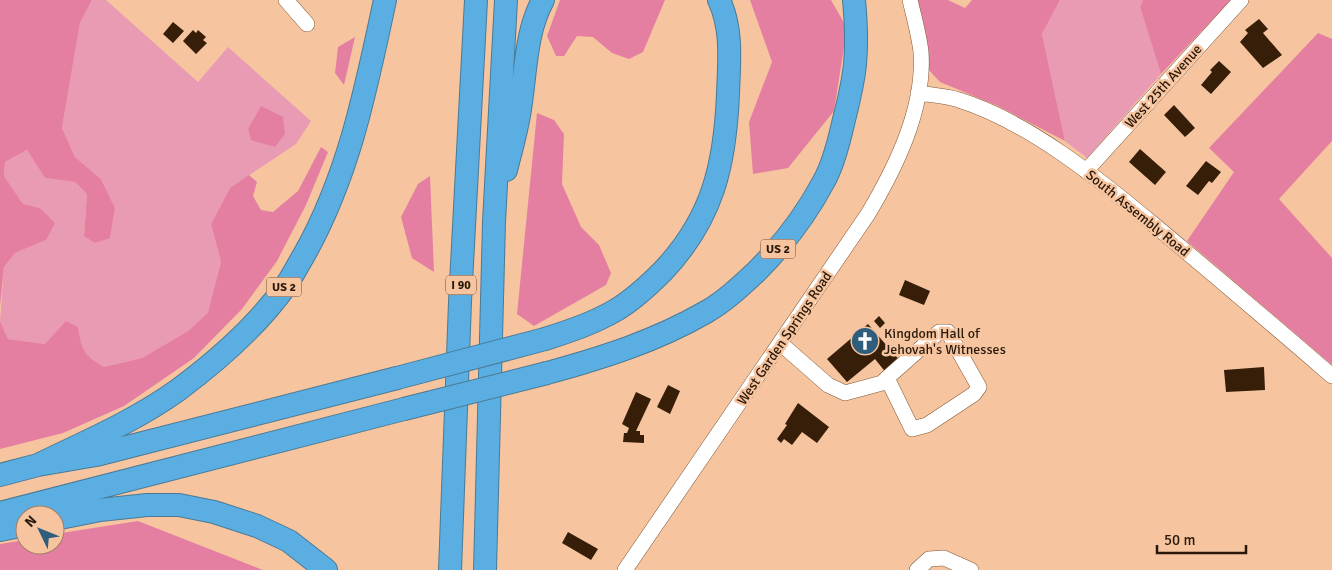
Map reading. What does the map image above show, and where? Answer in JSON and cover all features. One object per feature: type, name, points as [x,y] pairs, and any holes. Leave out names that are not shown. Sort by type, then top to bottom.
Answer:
[{"type":"highway","name":"US 2","points":[[38,465],[137,416],[178,390],[218,358],[258,319],[287,284],[319,228],[342,172],[364,98],[385,0]]},
{"type":"highway","name":"I 90","points":[[450,570],[460,302],[476,0]]},
{"type":"highway","name":"I 90","points":[[485,570],[494,222],[506,0]]},
{"type":"highway","points":[[494,222],[520,112],[530,33],[542,0]]},
{"type":"highway","name":"US 2","points":[[0,475],[38,465],[96,455],[545,339],[585,326],[617,310],[648,286],[674,258],[695,230],[712,196],[720,168],[728,107],[730,48],[728,25],[719,0]]},
{"type":"highway","name":"US 2","points":[[0,513],[609,356],[652,340],[708,312],[741,286],[775,253],[802,219],[825,180],[838,146],[855,66],[856,29],[854,0]]},
{"type":"highway","points":[[65,517],[147,504],[179,505],[214,512],[257,526],[289,541],[326,570]]},
{"type":"highway","points":[[0,530],[15,527]]},
{"type":"street","points":[[286,0],[308,24]]},
{"type":"street","name":"West Garden Springs Road","points":[[625,570],[868,214],[885,186],[912,122],[918,93],[921,54],[910,0]]},
{"type":"street","name":"West 25th Avenue","points":[[1086,171],[1240,0]]},
{"type":"street","name":"South Assembly Road","points":[[918,93],[958,99],[998,116],[1051,147],[1086,171],[1212,273],[1332,376]]},
{"type":"street","points":[[780,343],[828,385],[845,393],[882,383],[887,378],[939,332],[948,332],[979,387],[974,394],[927,425],[912,429],[887,378]]},
{"type":"street","points":[[917,570],[929,558],[944,558],[971,570]]},
{"type":"shaded area","points":[[0,0],[92,0],[80,23],[62,128],[75,157],[101,179],[115,208],[110,238],[95,243],[84,236],[87,194],[75,182],[45,178],[27,150],[5,162],[4,176],[23,204],[40,208],[55,223],[46,240],[15,253],[4,267],[0,306]]},
{"type":"shaded area","points":[[92,0],[106,0],[198,82],[228,47],[311,121],[296,144],[230,188],[211,224],[221,262],[209,313],[188,331],[142,358],[104,367],[85,352],[78,327],[45,344],[8,339],[0,321],[4,267],[15,253],[46,240],[40,208],[23,204],[4,176],[5,162],[27,150],[45,178],[75,182],[87,194],[84,235],[110,238],[115,208],[101,179],[75,157],[62,128],[80,23]],"holes":[[[248,129],[276,147],[251,139]]]},
{"type":"shaded area","points":[[560,0],[665,0],[643,52],[629,59],[612,53],[593,37],[577,36],[564,56],[556,56],[547,36]]},
{"type":"shaded area","points":[[750,0],[831,0],[847,28],[834,111],[788,168],[753,174],[749,122],[772,62]]},
{"type":"shaded area","points":[[910,0],[948,0],[965,8],[972,0],[1060,0],[1042,34],[1065,141],[998,106],[940,82],[927,68]]},
{"type":"shaded area","points":[[1060,0],[1143,0],[1140,7],[1161,74],[1087,158],[1065,141],[1042,34]]},
{"type":"shaded area","points":[[1143,0],[1231,0],[1161,74],[1140,7]]},
{"type":"shaded area","points":[[1318,33],[1332,39],[1332,141],[1279,199],[1332,258],[1332,365],[1187,241],[1234,172],[1209,148]]},
{"type":"shaded area","points":[[355,37],[344,85],[335,73],[338,47]]},
{"type":"shaded area","points":[[261,106],[283,117],[285,134],[275,147],[251,140],[248,129]]},
{"type":"shaded area","points":[[537,113],[554,120],[564,134],[562,184],[581,227],[599,245],[611,273],[606,285],[534,326],[517,314]]},
{"type":"shaded area","points":[[321,147],[328,152],[306,205],[277,261],[242,309],[194,358],[124,406],[63,433],[0,449],[0,321],[8,339],[45,344],[66,321],[78,327],[85,352],[104,367],[142,358],[188,331],[208,313],[221,262],[211,224],[230,188],[249,175],[257,182],[253,196],[261,210],[273,212],[298,191]]},
{"type":"shaded area","points":[[430,176],[434,272],[412,258],[401,217],[418,184]]},
{"type":"shaded area","points":[[138,521],[263,570],[0,570],[0,544],[15,542],[15,555],[65,555],[65,532]]},
{"type":"building","points":[[1259,19],[1268,29],[1263,33],[1282,55],[1263,68],[1240,42],[1248,33],[1245,30]]},
{"type":"building","points":[[173,22],[184,31],[173,43],[163,34]]},
{"type":"building","points":[[193,30],[196,33],[198,30],[206,37],[203,40],[207,43],[196,54],[183,41]]},
{"type":"building","points":[[1219,61],[1231,72],[1211,94],[1201,85],[1212,72],[1210,70]]},
{"type":"building","points":[[1174,105],[1195,128],[1185,137],[1164,115]]},
{"type":"building","points":[[1140,149],[1166,172],[1155,185],[1129,162]]},
{"type":"building","points":[[1206,161],[1221,172],[1212,183],[1209,181],[1198,195],[1186,186]]},
{"type":"building","points":[[905,280],[930,291],[924,305],[899,295]]},
{"type":"building","points":[[879,316],[885,323],[880,328],[874,321]]},
{"type":"building","name":"Kingdom Hall of Jehovah's Witnesses","points":[[868,324],[901,362],[887,374],[875,359],[847,382],[827,359]]},
{"type":"building","points":[[1264,367],[1265,390],[1226,392],[1224,370]]},
{"type":"building","points":[[668,385],[680,391],[670,414],[657,407]]},
{"type":"building","points":[[636,392],[651,399],[636,431],[640,431],[640,435],[644,435],[644,443],[623,442],[624,433],[627,433],[629,428],[622,424]]},
{"type":"building","points":[[798,403],[829,427],[817,443],[802,432],[792,445],[784,439],[781,443],[777,439],[787,425],[785,424]]},
{"type":"building","points":[[568,532],[598,549],[591,560],[562,543]]},
{"type":"place","name":"Kingdom Hall of Jehovah's Witnesses","points":[[865,341]]}]
